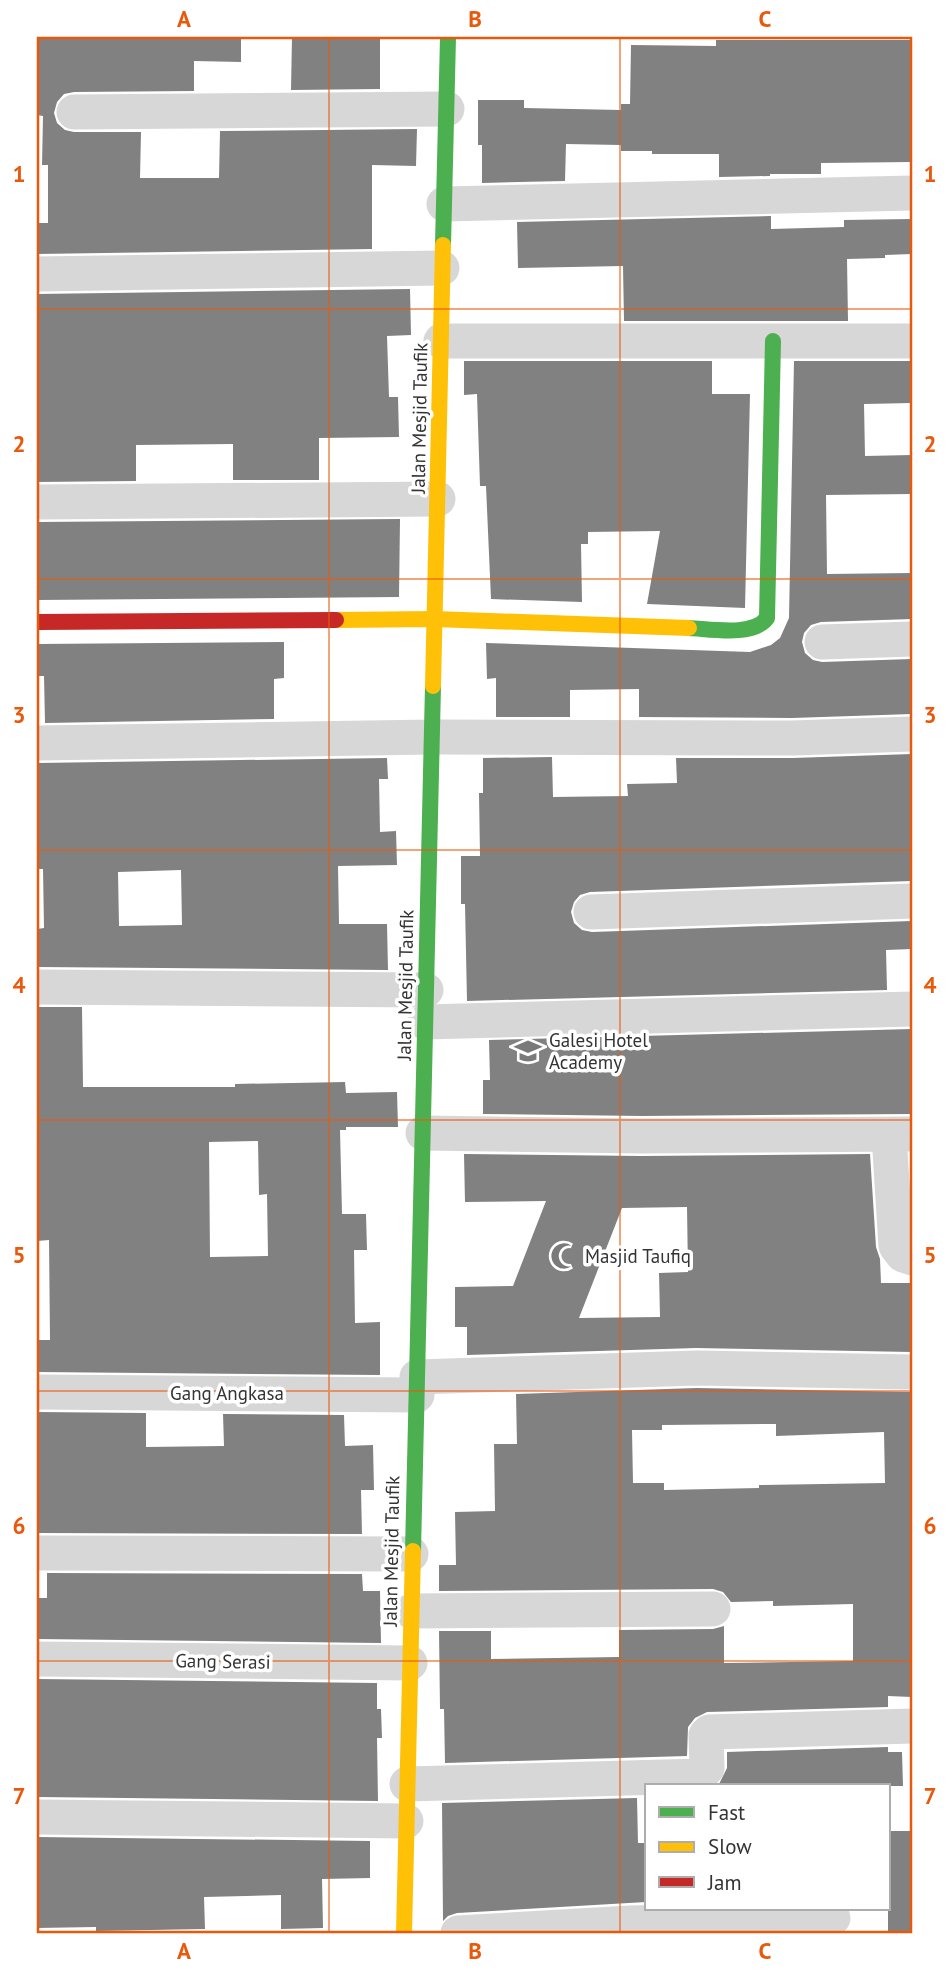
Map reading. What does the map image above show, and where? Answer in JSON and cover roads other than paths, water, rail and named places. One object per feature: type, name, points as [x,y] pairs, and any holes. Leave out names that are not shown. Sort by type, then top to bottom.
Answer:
[{"type":"street","name":"Jalan Mesjid Taufik","points":[[404,1933],[448,37]]},
{"type":"street","points":[[74,112],[447,109]]},
{"type":"street","points":[[444,204],[912,193]]},
{"type":"street","points":[[37,274],[442,268]]},
{"type":"street","points":[[441,341],[912,341]]},
{"type":"street","points":[[37,622],[435,619],[751,630],[762,625],[767,618],[773,341]]},
{"type":"street","points":[[37,502],[438,499]]},
{"type":"street","points":[[822,642],[912,639]]},
{"type":"street","points":[[37,743],[433,737],[792,738],[912,734]]},
{"type":"street","points":[[592,912],[912,901]]},
{"type":"street","points":[[37,987],[426,1006],[912,1009]]},
{"type":"street","points":[[423,1133],[901,1135],[895,1246],[903,1255],[912,1258]]},
{"type":"street","name":"Gang Angkasa","points":[[37,1392],[417,1386],[697,1368],[912,1372]]},
{"type":"street","points":[[37,1553],[411,1554]]},
{"type":"street","points":[[411,1611],[713,1609]]},
{"type":"street","name":"Gang Serasi","points":[[37,1659],[410,1663]]},
{"type":"street","points":[[407,1784],[700,1776],[707,1768],[706,1735],[709,1732],[912,1726]]},
{"type":"street","points":[[37,1817],[407,1821]]},
{"type":"street","points":[[458,1933],[631,1923],[832,1918]]},
{"type":"place","name":"Galesi Hotel Academy","points":[[528,1051]]},
{"type":"place","name":"Masjid Taufiq","points":[[564,1256]]}]
